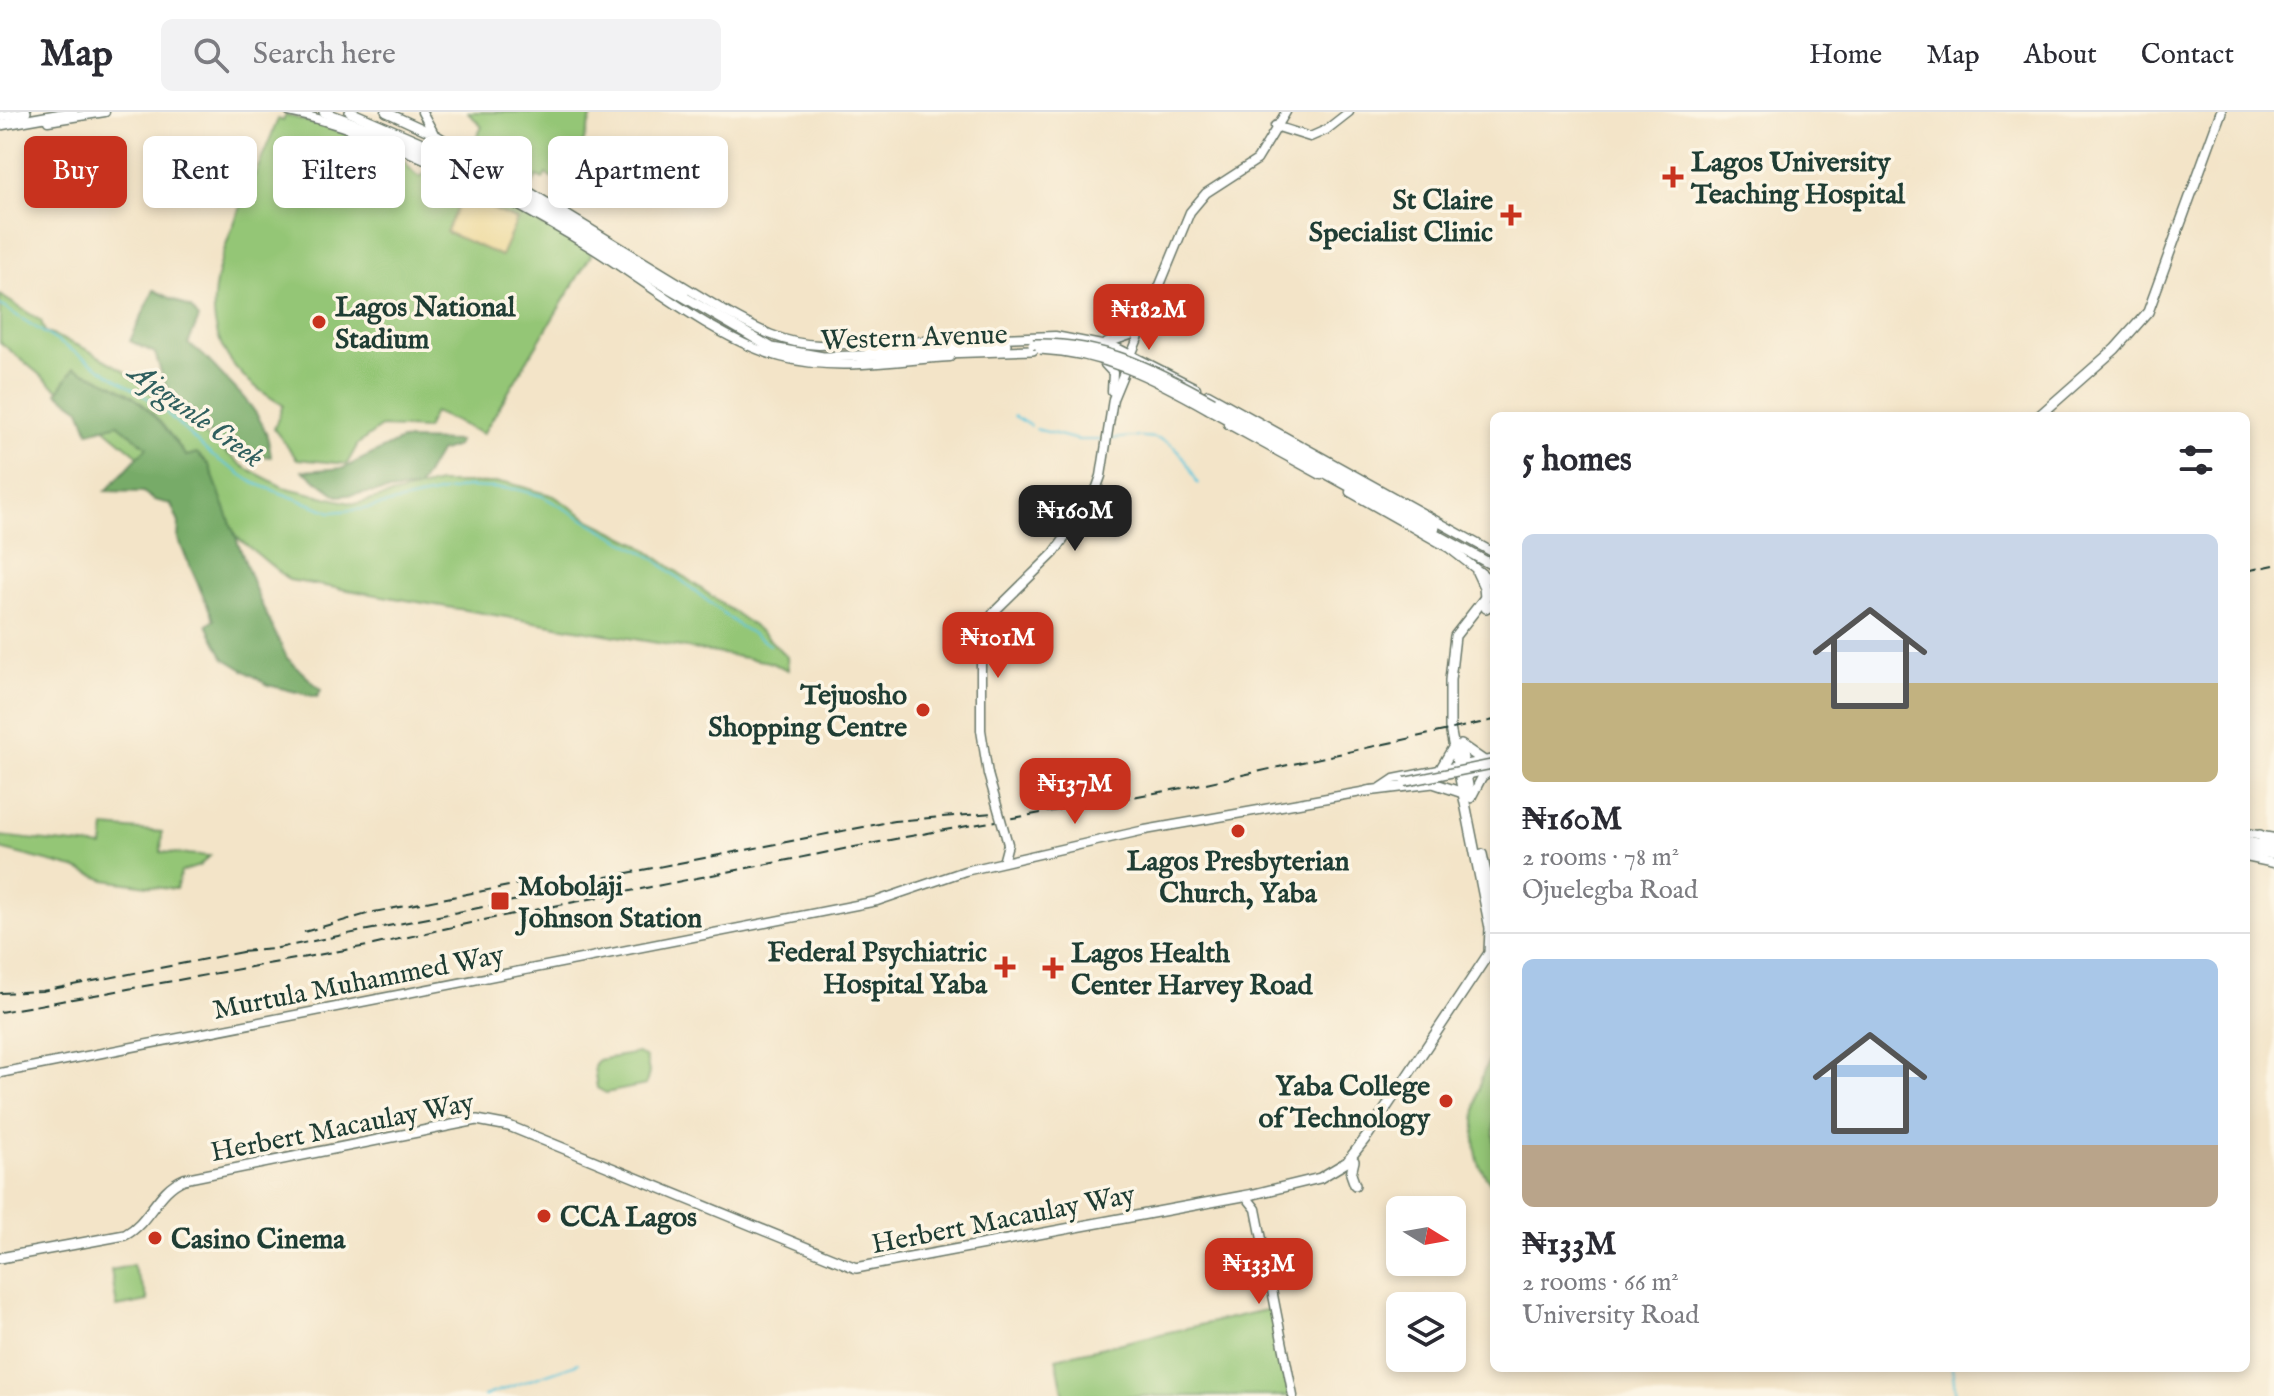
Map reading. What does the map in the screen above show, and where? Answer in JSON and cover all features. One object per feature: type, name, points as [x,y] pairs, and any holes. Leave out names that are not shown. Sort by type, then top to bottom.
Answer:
[{"type":"highway","points":[[2,123],[26,112]]},
{"type":"highway","points":[[2,123],[73,112]]},
{"type":"highway","name":"Western Avenue","points":[[324,112],[421,149]]},
{"type":"highway","name":"Western Avenue","points":[[350,112],[421,141]]},
{"type":"highway","points":[[2044,412],[2115,349],[2148,312],[2222,112]]},
{"type":"highway","points":[[2051,412],[2149,321],[2164,290],[2222,112]]},
{"type":"highway","name":"Western Avenue","points":[[532,199],[593,232],[761,338],[787,347],[820,351],[959,343],[1033,347],[1076,352],[1119,363],[1327,462],[1366,491],[1432,529]]},
{"type":"highway","name":"Western Avenue","points":[[532,206],[649,281],[745,335],[783,352],[823,357],[904,357],[1033,347]]},
{"type":"highway","points":[[554,209],[593,232]]},
{"type":"highway","points":[[607,256],[649,281]]},
{"type":"highway","points":[[913,344],[959,343]]},
{"type":"highway","points":[[904,357],[946,355]]},
{"type":"highway","name":"Western Avenue","points":[[1211,406],[1330,478],[1366,491]]},
{"type":"highway","points":[[1327,462],[1345,472],[1366,491]]},
{"type":"highway","points":[[1330,478],[1346,487],[1366,491]]},
{"type":"highway","points":[[1432,529],[1490,557]]},
{"type":"highway","points":[[1432,529],[1490,564]]},
{"type":"highway","points":[[1477,572],[1490,601]]},
{"type":"highway","name":"Herbert Macaulay Way","points":[[0,1260],[125,1235],[136,1228],[164,1191],[184,1179],[477,1120],[509,1126],[856,1268],[1254,1194],[1320,1178],[1340,1168],[1359,1147],[1489,953],[1490,928],[1458,744],[1450,728],[1452,644],[1461,626],[1490,601]]},
{"type":"highway","points":[[1440,770],[1458,744],[1490,763]]},
{"type":"highway","points":[[1367,791],[1433,783],[1467,796]]},
{"type":"highway","name":"Herbert Macaulay Way","points":[[1467,796],[1490,894]]},
{"type":"highway","points":[[2260,835],[2274,846]]},
{"type":"highway","points":[[2250,843],[2274,846]]},
{"type":"highway","points":[[2250,853],[2274,854]]},
{"type":"highway","name":"Herbert Macaulay Way","points":[[0,1260],[130,1239],[172,1191],[193,1181],[476,1126],[508,1132],[705,1215],[854,1272],[1248,1199],[1326,1180],[1354,1161],[1490,955]]},
{"type":"highway","points":[[1354,1161],[1351,1174],[1355,1185]]},
{"type":"main road","points":[[2,123],[105,112]]},
{"type":"main road","name":"Western Avenue","points":[[289,112],[346,129],[473,183],[607,256]]},
{"type":"main road","name":"Western Avenue","points":[[386,112],[436,135],[554,209]]},
{"type":"main road","points":[[422,112],[426,124],[436,135]]},
{"type":"main road","points":[[1129,353],[1143,325],[1183,219],[1198,196],[1245,166],[1264,146],[1280,120],[1310,137],[1326,130],[1347,112]]},
{"type":"main road","points":[[1016,856],[1008,844],[988,774],[980,699],[981,640],[986,624],[1072,530],[1098,487],[1114,392],[1168,260]]},
{"type":"main road","points":[[1143,325],[1141,343],[1152,363]]},
{"type":"main road","points":[[1102,344],[1136,333]]},
{"type":"main road","name":"Western Avenue","points":[[959,343],[1055,336],[1102,344],[1152,363],[1327,462]]},
{"type":"main road","name":"Western Avenue","points":[[946,355],[1044,354],[1102,361],[1124,368],[1330,478]]},
{"type":"main road","points":[[1102,361],[1113,373],[1114,392]]},
{"type":"main road","points":[[1114,392],[1127,378],[1146,379]]},
{"type":"main road","name":"Western Avenue","points":[[1366,491],[1490,551]]},
{"type":"main road","name":"Western Avenue","points":[[1366,491],[1449,548],[1490,581]]},
{"type":"main road","points":[[1379,789],[1394,779],[1490,764]]},
{"type":"main road","points":[[1379,789],[1490,764]]},
{"type":"main road","points":[[1467,796],[1490,767]]},
{"type":"main road","name":"Murtula Muhammed Way","points":[[0,1073],[877,901],[965,871],[1145,830],[1379,789]]},
{"type":"main road","points":[[877,901],[928,877],[1145,830]]},
{"type":"main road","points":[[2250,834],[2274,838]]},
{"type":"main road","points":[[1004,859],[1008,844]]},
{"type":"main road","points":[[2250,854],[2274,863]]},
{"type":"main road","points":[[1256,1209],[1260,1196]]},
{"type":"main road","points":[[1248,1199],[1256,1209],[1293,1396]]},
{"type":"green space","points":[[468,112],[593,112],[585,136],[548,136],[548,175],[543,179],[537,176],[532,187],[532,136],[477,136],[482,127]]},
{"type":"green space","points":[[286,115],[356,136],[273,136],[273,208],[405,208],[405,163],[421,176],[421,208],[510,208],[590,251],[591,255],[483,434],[434,412],[426,429],[381,427],[358,444],[347,464],[297,459],[274,429],[283,405],[255,386],[235,366],[222,345],[215,323],[214,299],[218,273],[237,216],[240,208],[257,208],[257,169],[278,119],[283,121]]},
{"type":"green space","points":[[154,290],[191,308],[199,318],[188,344],[199,351],[249,404],[262,423],[271,457],[226,452],[165,385],[155,353],[130,341]]},
{"type":"green space","points":[[0,295],[41,321],[45,332],[88,350],[123,370],[244,467],[283,487],[355,504],[439,483],[509,483],[554,496],[592,521],[637,543],[763,633],[787,657],[788,670],[769,662],[289,580],[0,342]]},
{"type":"green space","points":[[74,368],[127,392],[150,411],[186,456],[197,453],[209,465],[259,599],[287,658],[321,690],[317,697],[268,685],[224,658],[207,625],[214,620],[178,539],[179,523],[171,504],[154,500],[143,492],[106,491],[147,447],[118,424],[89,432],[80,409],[57,393]]},
{"type":"green space","points":[[401,440],[459,441],[457,446],[439,452],[418,488],[338,496],[303,471],[344,468]]},
{"type":"green space","points":[[105,827],[162,832],[161,852],[210,856],[199,866],[181,872],[176,889],[169,889],[105,880],[74,868],[0,849],[0,836],[103,847]]},
{"type":"green space","points":[[638,1053],[646,1058],[649,1072],[646,1085],[606,1093],[597,1088],[594,1067],[598,1060]]},
{"type":"green space","points":[[1490,1061],[1490,1182],[1479,1164],[1475,1136],[1476,1105]]},
{"type":"green space","points":[[133,1265],[148,1301],[117,1307],[111,1270]]},
{"type":"green space","points":[[1270,1309],[1290,1396],[1064,1396],[1056,1358]]},
{"type":"sand","points":[[457,208],[490,208],[517,220],[501,256],[446,232]]},
{"type":"waterway","name":"Ajegunle Creek","points":[[0,305],[157,404],[211,455],[254,483],[331,512],[364,509],[466,487],[515,489],[542,496],[653,558],[738,625],[770,645]]},
{"type":"waterway","points":[[1014,416],[1031,426]]},
{"type":"waterway","points":[[1036,429],[1078,440],[1101,440]]},
{"type":"waterway","points":[[1112,439],[1144,437],[1166,442],[1182,456],[1198,484]]},
{"type":"waterway","points":[[484,1396],[579,1363]]},
{"type":"waterway","points":[[1953,1372],[1956,1396]]},
{"type":"railway","points":[[2250,570],[2274,565]]},
{"type":"railway","points":[[534,910],[905,837],[1183,788],[1490,721]]},
{"type":"railway","points":[[535,891],[894,821],[992,813]]},
{"type":"railway","points":[[304,932],[374,912],[550,878]]},
{"type":"railway","points":[[241,952],[273,949],[548,894]]},
{"type":"railway","points":[[484,920],[528,911]]},
{"type":"railway","points":[[0,1012],[373,945],[479,921]]},
{"type":"railway","points":[[0,993],[42,991],[252,950]]},
{"type":"place","name":"Lagos University Teaching Hospital","points":[[1673,177]]},
{"type":"place","name":"St Claire Specialist Clinic","points":[[1511,215]]},
{"type":"place","name":"Lagos National Stadium","points":[[319,322]]},
{"type":"place","name":"Tejuosho Shopping Centre","points":[[923,710]]},
{"type":"place","name":"Lagos Presbyterian Church, Yaba","points":[[1238,831]]},
{"type":"place","name":"Mobolaji Johnson Station","points":[[500,901]]},
{"type":"place","name":"Federal Psychiatric Hospital Yaba","points":[[1005,967]]},
{"type":"place","name":"Lagos Health Center Harvey Road","points":[[1053,968]]},
{"type":"place","name":"Yaba College of Technology","points":[[1446,1101]]},
{"type":"place","name":"CCA Lagos","points":[[544,1216]]},
{"type":"place","name":"Casino Cinema","points":[[155,1238]]}]
